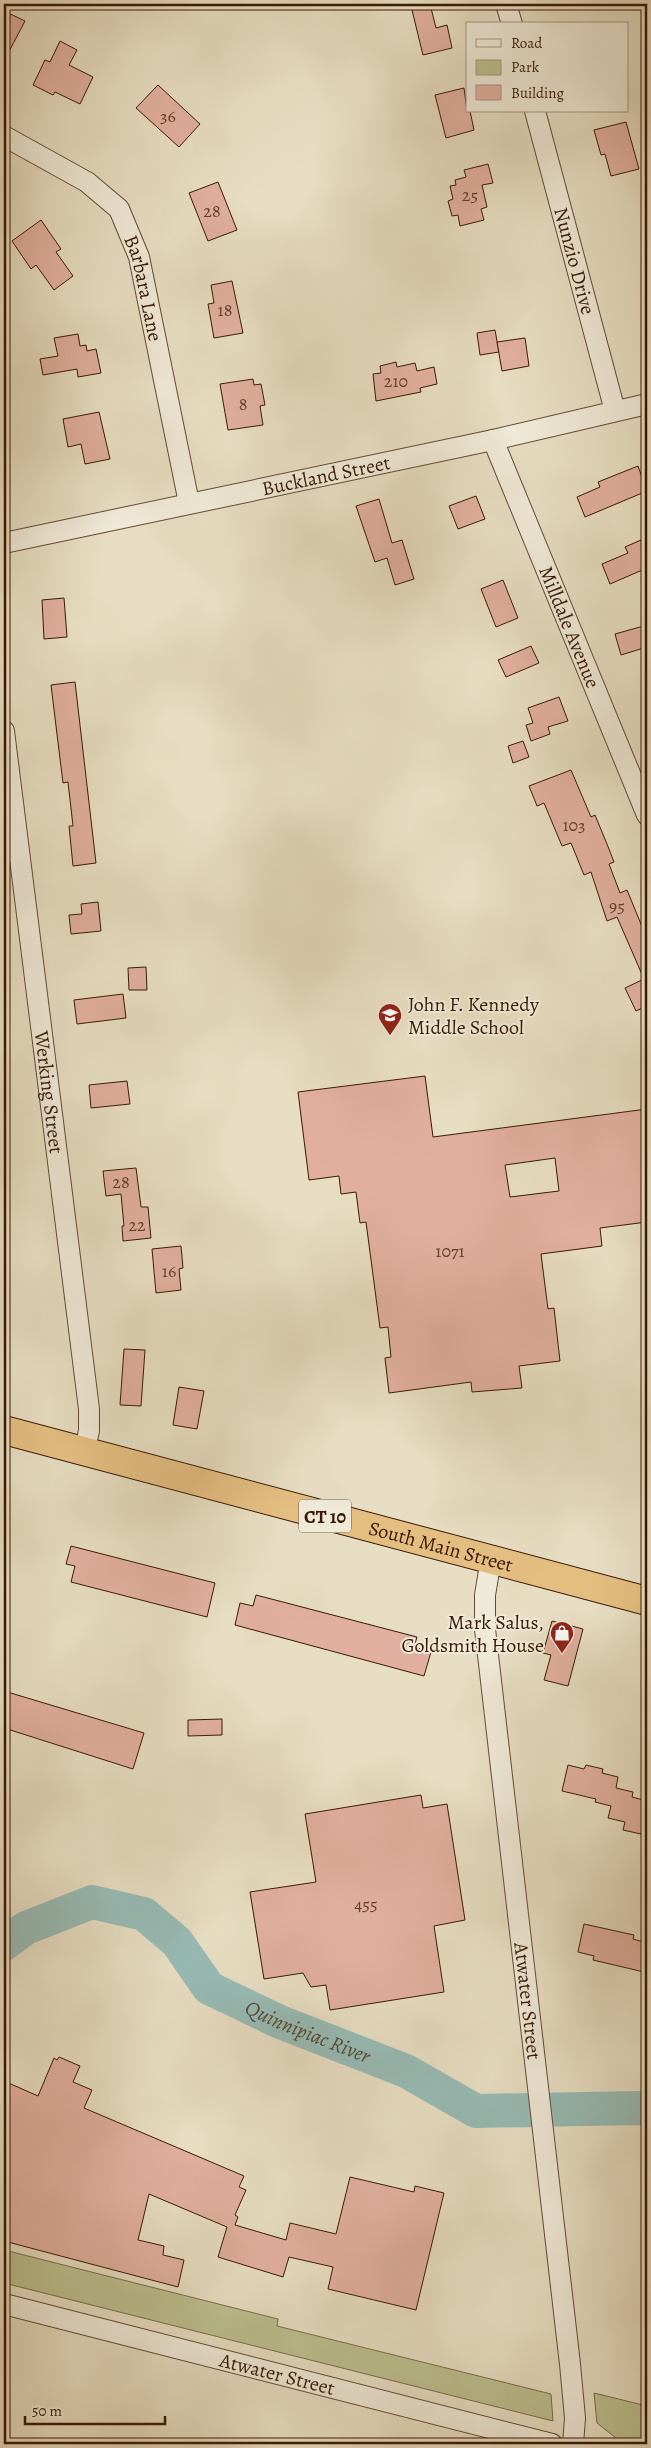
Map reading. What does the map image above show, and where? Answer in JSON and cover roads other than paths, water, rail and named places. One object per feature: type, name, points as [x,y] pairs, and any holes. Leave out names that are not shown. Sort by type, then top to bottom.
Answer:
[{"type":"highway","name":"South Main Street","points":[[4,1430],[647,1601]]},
{"type":"street","points":[[506,4],[511,22]]},
{"type":"street","name":"Nunzio Drive","points":[[535,112],[615,411]]},
{"type":"street","name":"Barbara Lane","points":[[4,136],[87,182],[120,209],[139,257],[189,503]]},
{"type":"street","name":"Buckland Street","points":[[4,543],[493,440],[647,404]]},
{"type":"street","name":"Milldale Avenue","points":[[493,440],[647,815]]},
{"type":"street","name":"Werking Street","points":[[4,731],[89,1409],[89,1431],[84,1452]]},
{"type":"street","name":"Atwater Street","points":[[491,1559],[485,1595],[484,1629],[575,2418],[573,2444]]},
{"type":"street","name":"Atwater Street","points":[[4,2304],[552,2444]]},
{"type":"waterway","name":"Quinnipiac River","points":[[4,1944],[26,1928],[92,1902],[144,1914],[177,1942],[209,1988],[280,2022],[406,2071],[476,2111],[647,2109]]},
{"type":"place","name":"John F. Kennedy Middle School","points":[[390,1036]]},
{"type":"place","name":"Mark Salus, Goldsmith House","points":[[562,1654]]}]
